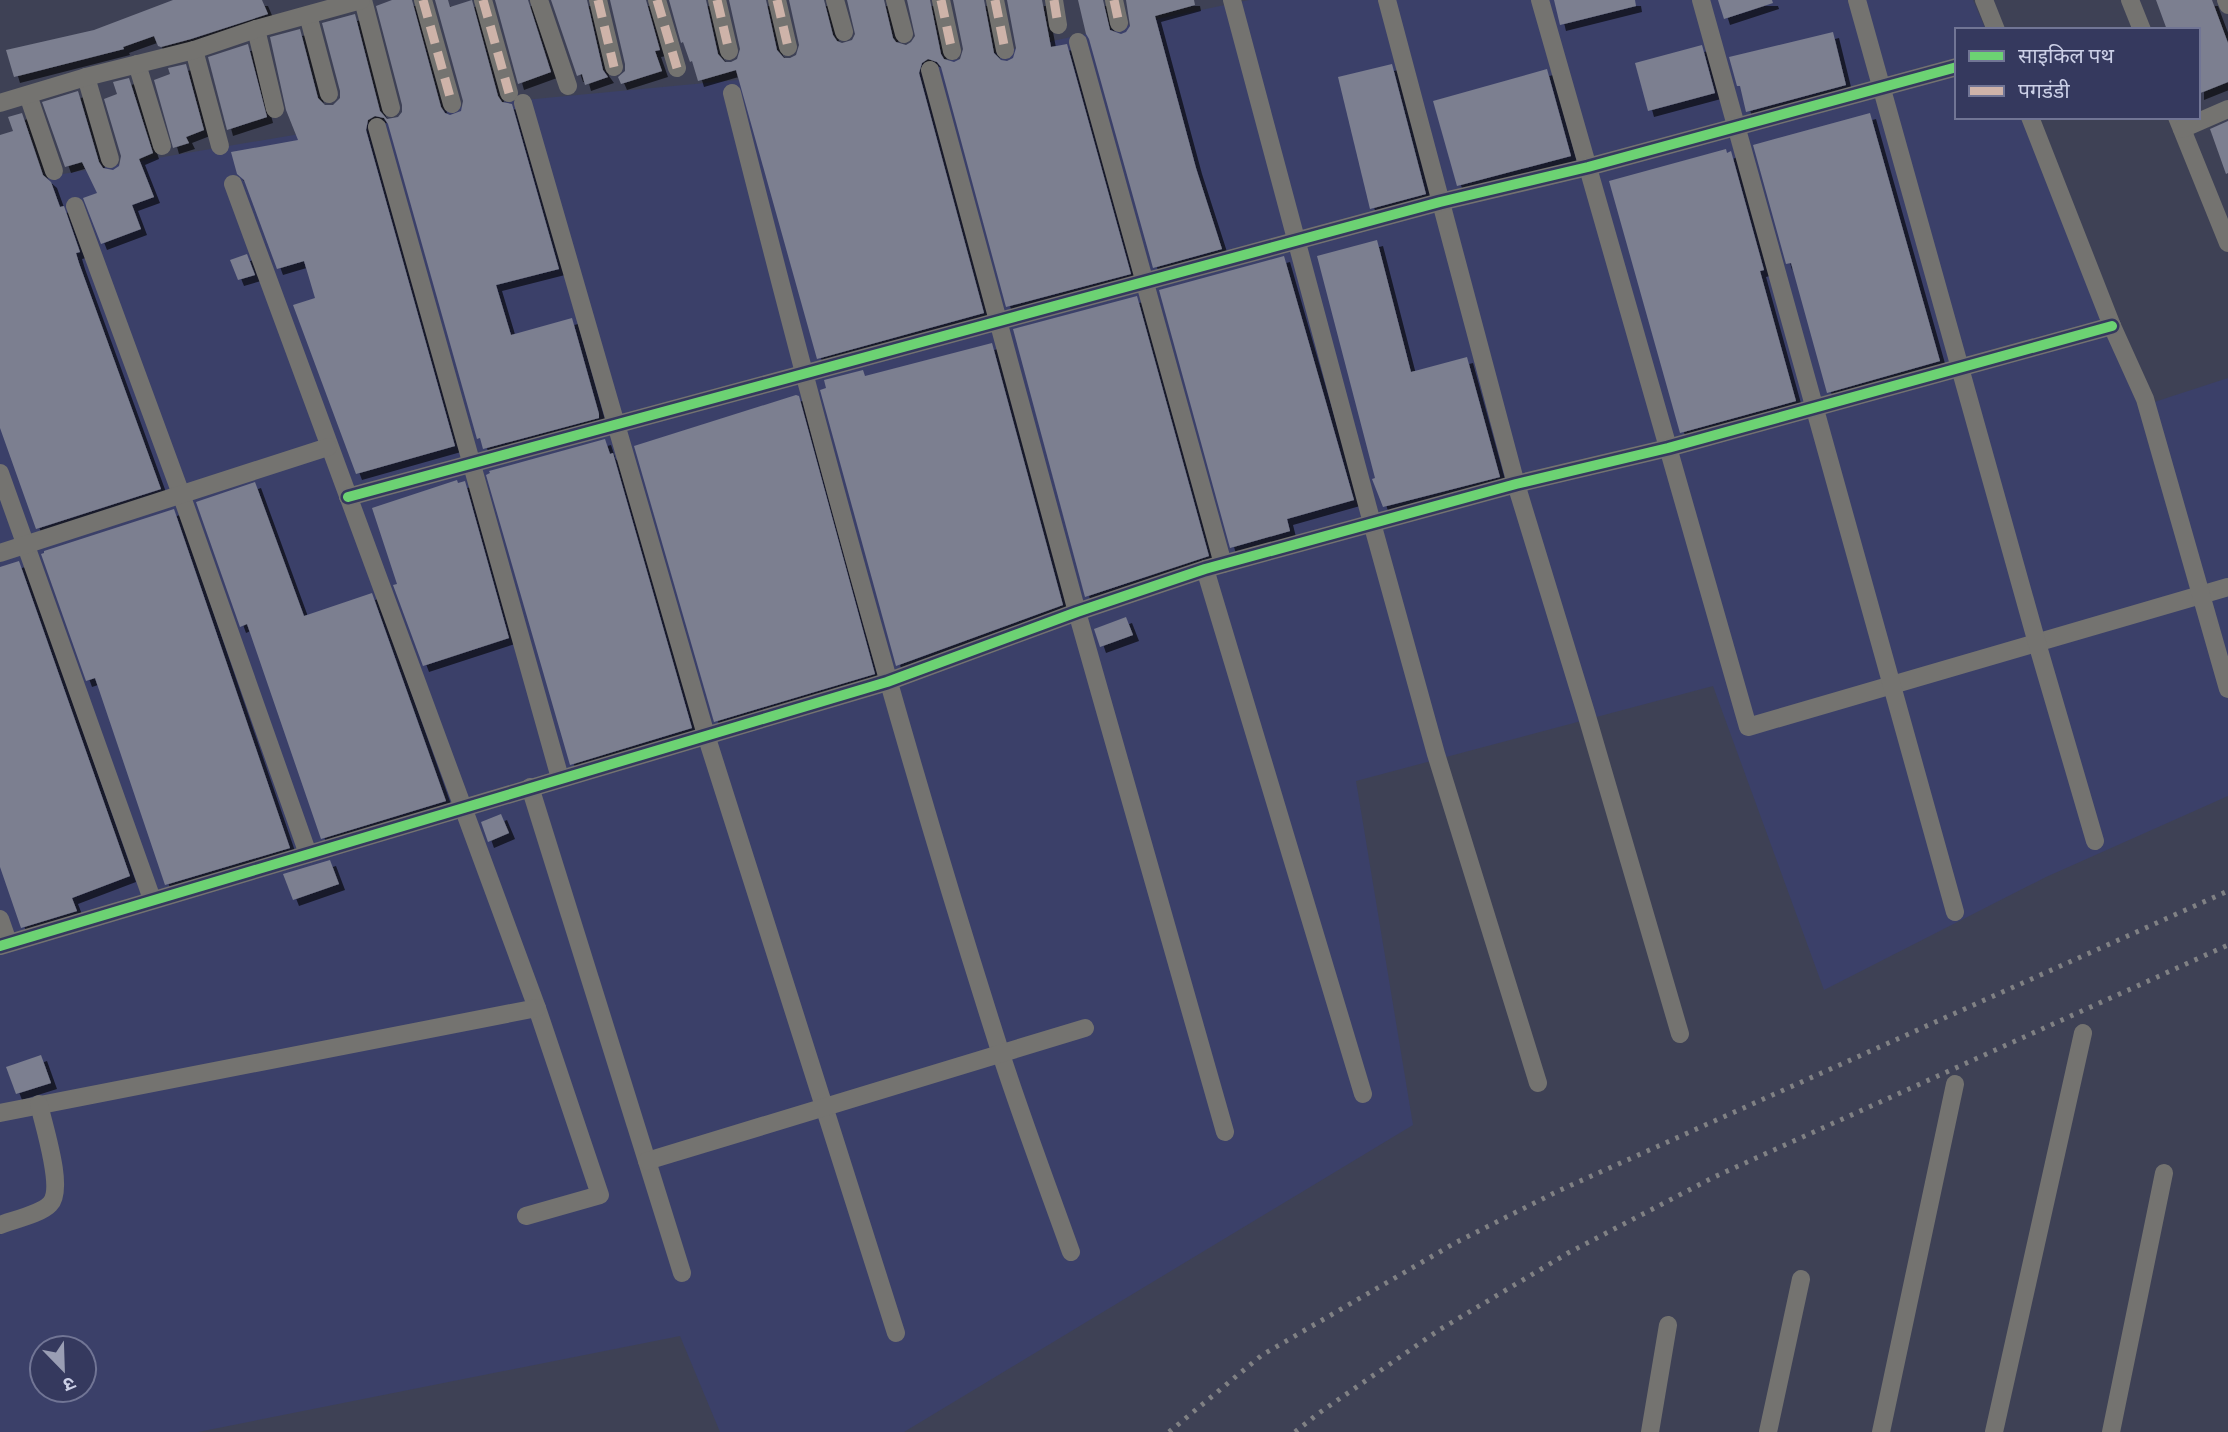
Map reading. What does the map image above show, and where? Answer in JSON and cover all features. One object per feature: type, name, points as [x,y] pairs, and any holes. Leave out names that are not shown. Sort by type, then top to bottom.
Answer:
[{"type":"street","points":[[0,103],[86,77],[194,50],[256,29],[362,0],[391,108]]},
{"type":"street","points":[[423,0],[452,104]]},
{"type":"street","points":[[483,0],[516,98],[706,734],[896,1333]]},
{"type":"street","points":[[539,0],[568,86]]},
{"type":"street","points":[[598,0],[614,67]]},
{"type":"street","points":[[657,0],[677,68]]},
{"type":"street","points":[[717,0],[729,51]]},
{"type":"street","points":[[777,0],[788,47]]},
{"type":"street","points":[[835,0],[844,32]]},
{"type":"street","points":[[895,0],[904,34]]},
{"type":"street","points":[[941,0],[952,51]]},
{"type":"street","points":[[995,0],[1004,50]]},
{"type":"street","points":[[1054,0],[1058,25]]},
{"type":"street","points":[[1114,0],[1119,23]]},
{"type":"street","points":[[1232,0],[1436,754],[1538,1083]]},
{"type":"street","points":[[1387,0],[1516,484],[1681,1034]]},
{"type":"street","points":[[1540,0],[1748,727],[2228,587]]},
{"type":"street","points":[[1701,0],[1955,912]]},
{"type":"street","points":[[1857,0],[2095,841]]},
{"type":"street","points":[[1984,0],[1995,28]]},
{"type":"street","points":[[2130,0],[2141,28]]},
{"type":"street","points":[[2226,0],[2228,5]]},
{"type":"street","points":[[308,15],[330,94]]},
{"type":"street","points":[[256,29],[275,110]]},
{"type":"street","points":[[1078,42],[1223,564]]},
{"type":"street","points":[[194,50],[220,146]]},
{"type":"street","points":[[137,64],[162,146]]},
{"type":"street","points":[[348,497],[1440,202],[1588,167],[1955,68]]},
{"type":"street","points":[[930,70],[1077,612],[1225,1132]]},
{"type":"street","points":[[86,77],[110,159]]},
{"type":"street","points":[[732,93],[803,375],[887,682],[1001,1053],[1071,1252]]},
{"type":"street","points":[[29,95],[54,171]]},
{"type":"street","points":[[2200,117],[2228,109]]},
{"type":"street","points":[[2031,119],[2112,326],[2145,399],[2228,689]]},
{"type":"street","points":[[2180,123],[2228,243]]},
{"type":"street","points":[[377,127],[561,778]]},
{"type":"street","points":[[233,184],[537,1008],[600,1195],[526,1216]]},
{"type":"street","points":[[75,206],[181,494],[308,854]]},
{"type":"street","points":[[0,919],[4,944],[887,682],[1077,612],[1205,569],[1516,484],[1668,448],[2112,326]]},
{"type":"street","points":[[0,553],[328,447]]},
{"type":"street","points":[[0,474],[152,899]]},
{"type":"street","points":[[1205,569],[1363,1094]]},
{"type":"street","points":[[530,787],[682,1273]]},
{"type":"street","points":[[0,1112],[537,1008]]},
{"type":"street","points":[[647,1161],[1085,1028]]},
{"type":"street","points":[[1994,1432],[2083,1033]]},
{"type":"street","points":[[1881,1432],[1955,1084]]},
{"type":"street","points":[[0,1225],[50,1205],[54,1197],[57,1182],[39,1104]]},
{"type":"street","points":[[2111,1432],[2164,1173]]},
{"type":"street","points":[[1768,1432],[1801,1279]]},
{"type":"street","points":[[1650,1432],[1668,1325]]},
{"type":"shaded area","points":[[1249,0],[1973,0],[1985,28],[1955,28],[1955,119],[2024,119],[2142,406],[2228,378],[2228,796],[2046,877],[1824,990],[1713,686],[1356,781],[1413,1125],[904,1432],[720,1432],[680,1336],[198,1432],[0,1432],[0,196],[51,176],[471,105],[970,58]]},
{"type":"building","points":[[173,0],[262,0],[268,14],[161,47],[154,36],[123,47],[124,49],[14,77],[6,50],[94,30]]},
{"type":"building","points":[[392,0],[412,0],[441,107],[450,115],[461,111],[463,101],[435,0],[448,0],[450,7],[472,0],[498,96],[502,102],[512,104],[559,269],[496,285],[511,335],[572,318],[599,418],[483,449],[480,438],[477,439],[388,124],[384,118],[375,116],[368,120],[366,130],[455,446],[356,474],[293,305],[315,298],[304,261],[277,269],[244,180],[237,174],[231,152],[298,140],[286,110],[270,37],[300,29],[318,98],[325,105],[333,105],[340,98],[340,91],[322,23],[355,14],[380,111],[387,119],[398,117],[402,112],[402,105],[376,6]]},
{"type":"building","points":[[495,0],[528,0],[551,72],[518,84]]},
{"type":"building","points":[[551,0],[587,0],[603,70],[608,77],[585,85],[582,74],[577,76]]},
{"type":"building","points":[[610,0],[646,0],[660,50],[655,51],[662,71],[621,84],[618,77],[625,71],[625,64]]},
{"type":"building","points":[[669,0],[706,0],[718,54],[725,62],[731,62],[737,59],[740,49],[729,0],[766,0],[777,50],[784,58],[790,58],[796,55],[799,45],[789,0],[824,0],[833,35],[842,43],[852,40],[855,34],[847,0],[884,0],[893,38],[906,45],[915,36],[907,0],[930,0],[941,54],[944,59],[954,62],[960,59],[963,49],[953,0],[984,0],[994,53],[1001,60],[1007,61],[1013,58],[1016,48],[1007,0],[1042,0],[1051,47],[1067,44],[1131,274],[1006,307],[941,67],[937,62],[928,59],[922,63],[919,73],[984,313],[817,359],[736,70],[698,81],[692,61],[690,62],[683,42],[681,43]]},
{"type":"building","points":[[1078,0],[1103,0],[1110,30],[1121,34],[1130,26],[1126,0],[1194,0],[1195,5],[1155,16],[1196,168],[1222,249],[1153,268]]},
{"type":"building","points":[[1554,0],[1635,0],[1636,6],[1560,25]]},
{"type":"building","points":[[1718,0],[1772,0],[1773,3],[1724,19]]},
{"type":"building","points":[[2156,0],[2212,0],[2228,43],[2228,82],[2200,93],[2200,28],[2166,28]]},
{"type":"building","points":[[1833,32],[1846,85],[1746,112],[1729,57]]},
{"type":"building","points":[[248,44],[267,117],[227,130],[208,57]]},
{"type":"building","points":[[1702,45],[1715,93],[1648,111],[1635,63]]},
{"type":"building","points":[[186,64],[204,130],[186,137],[189,143],[173,148],[154,80],[170,74],[168,68]]},
{"type":"building","points":[[1392,64],[1426,194],[1370,209],[1338,77]]},
{"type":"building","points":[[1547,69],[1571,156],[1457,186],[1433,101]]},
{"type":"building","points":[[129,78],[153,153],[139,159],[154,197],[132,205],[141,229],[101,244],[83,198],[97,193],[82,162],[65,167],[42,102],[78,91],[99,162],[103,168],[113,170],[119,166],[121,156],[104,99],[117,94],[113,82]]},
{"type":"building","points":[[22,113],[43,175],[51,182],[60,207],[64,206],[80,252],[76,253],[79,263],[161,489],[36,529],[0,428],[0,135],[13,131],[8,117]]},
{"type":"building","points":[[1870,113],[1940,361],[1827,393],[1791,263],[1786,264],[1753,145]]},
{"type":"building","points":[[2228,121],[2228,173],[2226,174],[2210,129]]},
{"type":"building","points":[[1726,149],[1727,153],[1731,151],[1764,270],[1760,271],[1796,401],[1680,433],[1609,181]]},
{"type":"building","points":[[1377,240],[1411,372],[1467,357],[1500,477],[1383,507],[1372,479],[1375,478],[1317,256]]},
{"type":"building","points":[[247,254],[255,275],[238,280],[230,260]]},
{"type":"building","points":[[1284,256],[1354,500],[1287,519],[1290,531],[1230,548],[1159,290]]},
{"type":"building","points":[[1137,296],[1209,556],[1085,597],[1013,329]]},
{"type":"building","points":[[992,343],[1063,605],[896,666],[820,390],[826,388],[824,380],[863,370],[865,376]]},
{"type":"building","points":[[799,396],[875,674],[714,722],[634,446]]},
{"type":"building","points":[[605,439],[610,454],[613,453],[692,728],[570,765],[486,475],[489,471]]},
{"type":"building","points":[[457,480],[458,483],[465,481],[509,638],[423,666],[393,585],[397,584],[372,508]]},
{"type":"building","points":[[255,482],[304,616],[372,593],[446,801],[321,839],[247,624],[240,627],[196,502]]},
{"type":"building","points":[[174,509],[290,848],[165,885],[95,678],[86,681],[41,554]]},
{"type":"building","points":[[19,561],[130,876],[72,898],[77,911],[21,928],[0,867],[0,567]]},
{"type":"building","points":[[1126,617],[1133,635],[1100,647],[1094,629]]},
{"type":"building","points":[[501,814],[509,833],[488,842],[481,822]]},
{"type":"building","points":[[330,860],[339,884],[293,900],[283,874]]},
{"type":"building","points":[[41,1055],[51,1083],[16,1094],[6,1067]]},
{"type":"railway","points":[[1169,1432],[1262,1355],[1455,1243],[1558,1191],[2228,891]]},
{"type":"railway","points":[[1295,1432],[1439,1330],[1568,1253],[1714,1177],[2228,945]]},
{"type":"marked path","points":[[423,0],[452,104]]},
{"type":"marked path","points":[[483,0],[509,93]]},
{"type":"marked path","points":[[598,0],[614,67]]},
{"type":"marked path","points":[[657,0],[677,68]]},
{"type":"marked path","points":[[717,0],[729,51]]},
{"type":"marked path","points":[[777,0],[788,47]]},
{"type":"marked path","points":[[941,0],[952,51]]},
{"type":"marked path","points":[[995,0],[1005,50]]},
{"type":"marked path","points":[[1054,0],[1058,25]]},
{"type":"marked path","points":[[1114,0],[1119,23]]},
{"type":"cycle path","points":[[348,497],[1440,202],[1588,167],[1955,68]]},
{"type":"cycle path","points":[[0,946],[887,682],[1077,612],[1205,569],[1516,484],[1668,448],[2112,326]]}]
